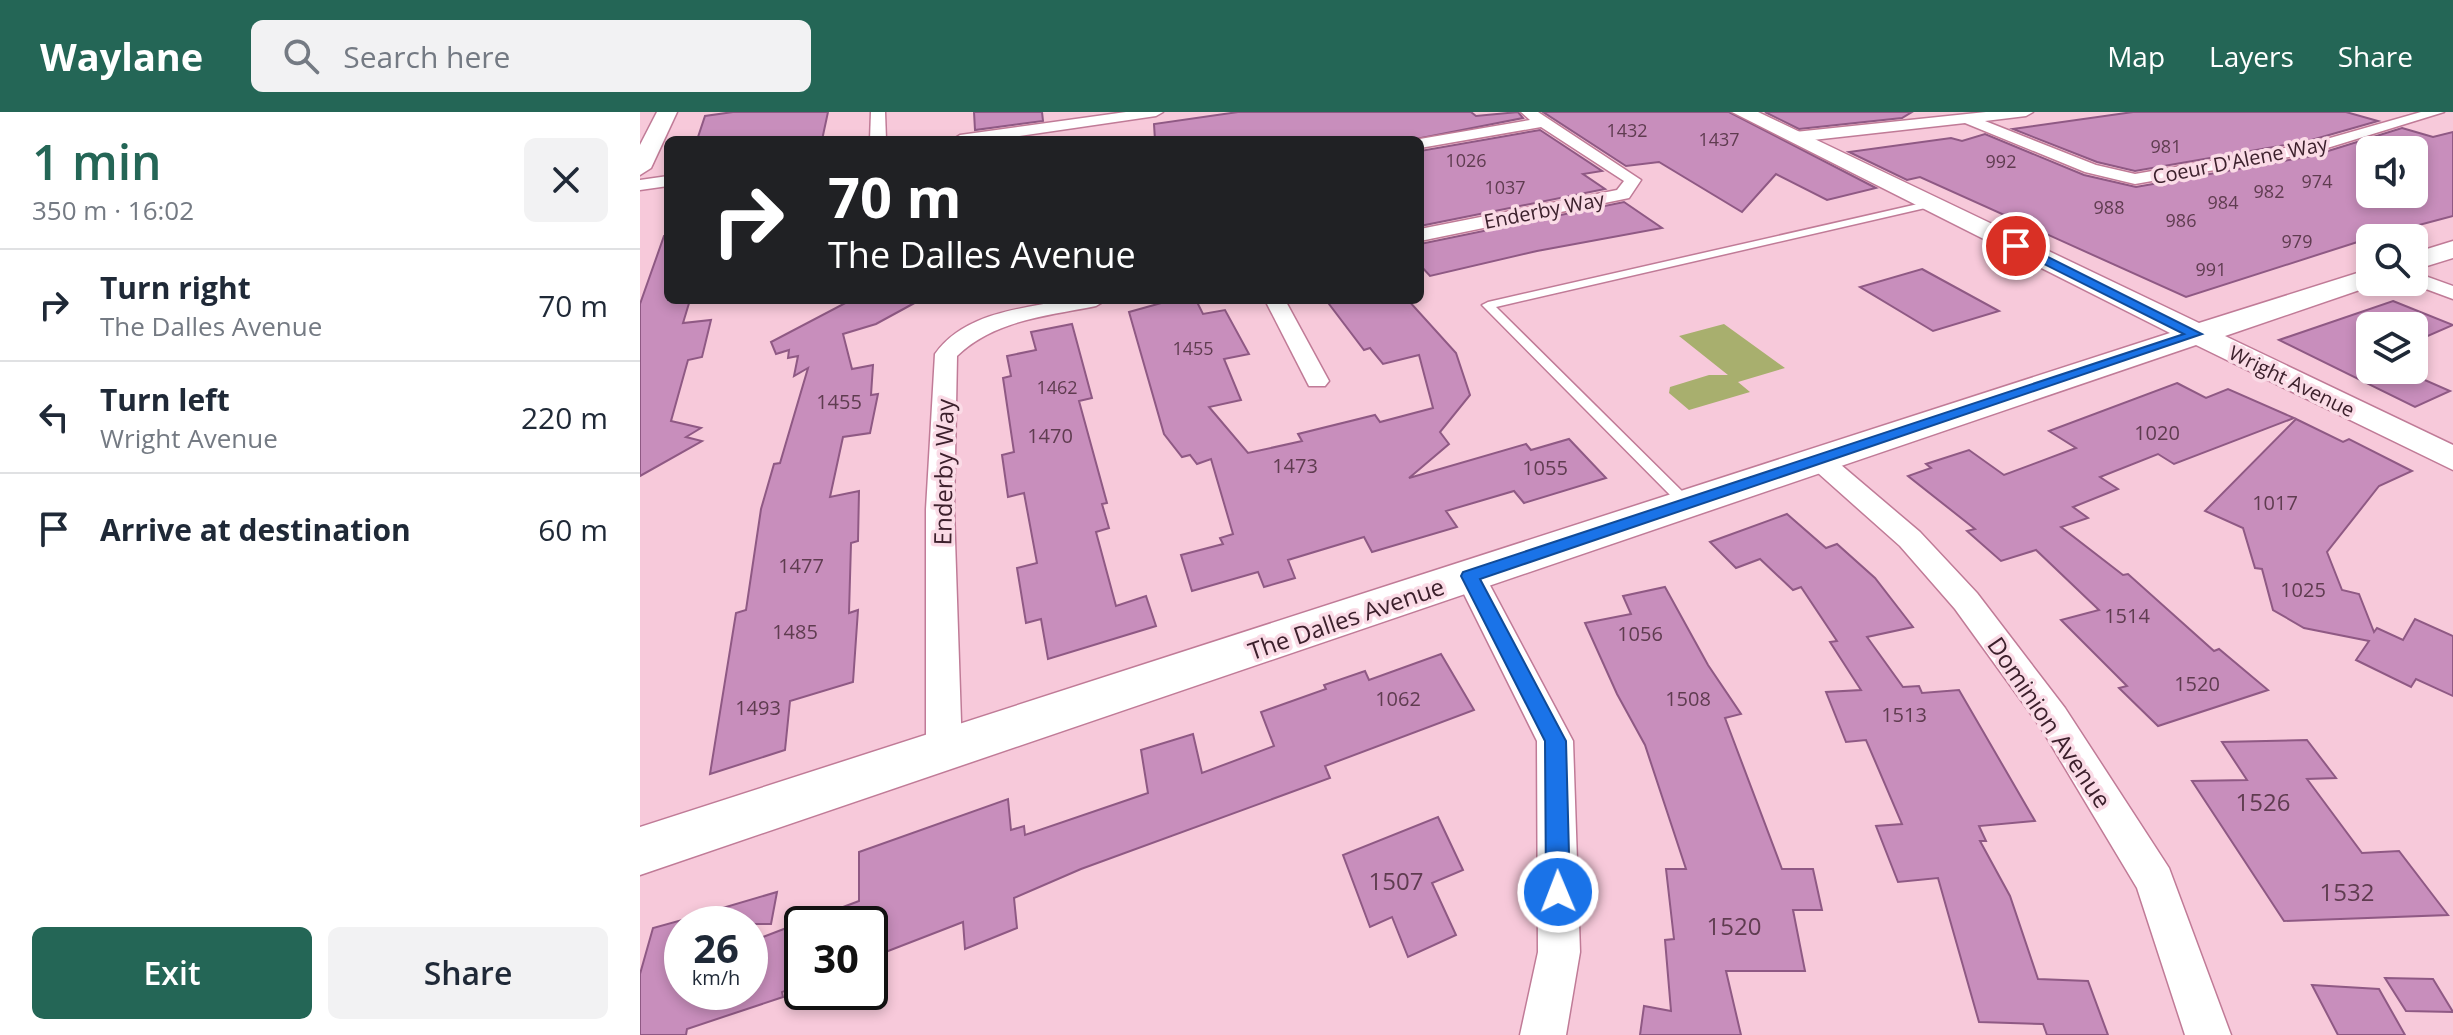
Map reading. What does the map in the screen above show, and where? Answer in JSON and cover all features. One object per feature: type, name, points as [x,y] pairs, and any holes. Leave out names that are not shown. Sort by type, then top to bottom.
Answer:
[{"type":"street","points":[[640,168],[667,112]]},
{"type":"street","points":[[878,112],[878,136]]},
{"type":"street","points":[[982,136],[1084,117],[1156,112]]},
{"type":"street","name":"Enderby Way","points":[[1424,234],[1623,194],[1633,180],[1528,112]]},
{"type":"street","name":"Wright Avenue","points":[[1742,112],[2453,459]]},
{"type":"street","points":[[1795,137],[2026,112]]},
{"type":"street","name":"Coeur D'Alene Way","points":[[1968,119],[2091,169],[2137,183],[2311,148],[2437,112]]},
{"type":"street","points":[[1424,142],[1544,122]]},
{"type":"street","points":[[640,185],[664,182]]},
{"type":"street","points":[[2428,257],[2453,249]]},
{"type":"street","name":"The Dalles Avenue","points":[[640,851],[2356,282]]},
{"type":"street","points":[[2428,283],[2453,293]]},
{"type":"street","name":"Enderby Way","points":[[944,752],[940,509],[946,354],[968,333],[1007,318],[1076,304]]},
{"type":"street","points":[[1277,304],[1317,381]]},
{"type":"street","name":"Dominion Avenue","points":[[1818,459],[1910,539],[1966,601],[2053,718],[2155,881],[2208,1035]]},
{"type":"street","points":[[1470,576],[1555,741],[1559,952],[1543,1035]]},
{"type":"lane","points":[[1687,504],[1488,305],[1931,204]]},
{"type":"green space","points":[[1724,324],[1785,368],[1738,382],[1750,392],[1689,410],[1669,393],[1670,387],[1709,375],[1728,375],[1679,336]]},
{"type":"building","points":[[733,112],[828,112],[823,136],[698,136],[705,116]]},
{"type":"building","points":[[974,112],[1042,112],[1043,121],[975,130]]},
{"type":"building","points":[[1238,112],[1471,112],[1476,116],[1518,112],[1523,118],[1424,137],[1155,136],[1154,124]]},
{"type":"building","points":[[1543,112],[1729,112],[1876,188],[1827,200],[1776,174],[1742,212],[1659,162],[1626,166]]},
{"type":"building","points":[[1765,112],[1912,112],[1902,118],[1799,129]]},
{"type":"building","points":[[2133,112],[2346,112],[2378,121],[2308,141],[2135,171],[2097,162],[2013,129]]},
{"type":"building","points":[[2402,128],[2433,137],[2453,132],[2453,216],[2423,224],[2356,224],[2356,242],[2186,297],[1920,177],[1907,180],[1849,152],[1951,138],[1962,141],[1985,134],[2084,175],[2136,187],[2312,156],[2356,142],[2356,208],[2428,208],[2428,136],[2376,136]]},
{"type":"building","points":[[1540,130],[1602,171],[1583,174],[1605,189],[1424,225],[1424,150]]},
{"type":"building","points":[[1624,202],[1662,228],[1537,251],[1430,276],[1424,269],[1424,243]]},
{"type":"building","points":[[664,236],[664,304],[689,304],[683,323],[711,320],[702,357],[688,360],[671,421],[701,428],[686,437],[702,441],[640,476],[640,304]]},
{"type":"building","points":[[1922,269],[1999,311],[1933,331],[1860,287]]},
{"type":"building","points":[[2393,301],[2420,312],[2361,312]]},
{"type":"building","points":[[843,304],[913,304],[876,324],[843,334],[852,369],[873,365],[871,395],[878,394],[870,433],[843,437],[830,497],[859,491],[858,541],[851,543],[849,613],[858,610],[853,682],[790,701],[785,750],[710,774],[736,613],[746,610],[761,509],[774,464],[780,463],[808,368],[794,376],[798,356],[788,358],[789,350],[776,354],[771,342]]},
{"type":"building","points":[[1158,304],[1198,304],[1203,314],[1225,310],[1249,354],[1224,359],[1241,400],[1209,407],[1248,453],[1302,441],[1298,434],[1375,415],[1380,422],[1433,408],[1419,355],[1383,364],[1370,348],[1364,350],[1329,304],[1412,304],[1456,353],[1470,395],[1440,432],[1449,444],[1409,478],[1526,444],[1531,450],[1569,439],[1606,478],[1524,503],[1514,491],[1446,511],[1457,527],[1372,552],[1364,537],[1288,560],[1295,578],[1264,587],[1258,572],[1192,591],[1181,555],[1223,544],[1220,538],[1233,534],[1211,459],[1197,464],[1190,455],[1182,457],[1164,434],[1129,312]]},
{"type":"building","points":[[2356,314],[2356,378],[2279,340]]},
{"type":"building","points":[[2428,315],[2453,325],[2428,336]]},
{"type":"building","points":[[1072,324],[1092,398],[1079,401],[1107,503],[1102,504],[1109,528],[1096,532],[1116,606],[1146,596],[1156,626],[1048,659],[1041,619],[1026,623],[1017,568],[1037,563],[1024,493],[1008,497],[1002,455],[1014,452],[1003,378],[1011,376],[1007,356],[1036,350],[1031,332]]},
{"type":"building","points":[[2428,381],[2450,391],[2415,407],[2368,384],[2428,384]]},
{"type":"building","points":[[2177,383],[2206,398],[2228,389],[2294,418],[2174,464],[2158,454],[2100,477],[2118,489],[2073,507],[2088,518],[2061,527],[2123,575],[2128,574],[2214,651],[2219,649],[2268,690],[2158,726],[2119,688],[2127,686],[2061,620],[2099,610],[2036,550],[2001,561],[1967,531],[1975,529],[1908,476],[1931,468],[1926,464],[1969,450],[2004,475],[2076,448],[2049,431]]},
{"type":"building","points":[[2296,419],[2343,442],[2349,439],[2412,471],[2379,486],[2327,552],[2342,590],[2359,594],[2374,632],[2377,628],[2403,640],[2415,619],[2453,636],[2453,696],[2416,679],[2411,687],[2356,660],[2369,641],[2304,628],[2273,610],[2262,569],[2255,568],[2243,528],[2205,511]]},
{"type":"building","points":[[1787,514],[1826,548],[1837,544],[1875,578],[1913,627],[1867,637],[1903,687],[1919,686],[1922,693],[1959,690],[2035,821],[1979,826],[1986,841],[1980,841],[2010,896],[2038,979],[2088,981],[2108,1035],[2047,1035],[2043,1024],[1979,1022],[1938,878],[1898,882],[1876,826],[1902,824],[1866,740],[1846,742],[1826,692],[1861,690],[1830,642],[1837,641],[1801,587],[1793,590],[1760,559],[1736,568],[1710,542]]},
{"type":"building","points":[[1665,587],[1708,665],[1741,714],[1725,718],[1782,869],[1813,869],[1822,910],[1793,910],[1805,971],[1726,971],[1741,1035],[1640,1035],[1644,1006],[1671,1011],[1665,940],[1674,939],[1666,869],[1686,869],[1645,745],[1617,694],[1585,623],[1631,614],[1623,596]]},
{"type":"building","points":[[1441,654],[1474,710],[1325,766],[1330,778],[1081,869],[1014,898],[1017,928],[965,949],[963,922],[888,951],[888,906],[846,906],[859,901],[859,852],[1008,799],[1011,830],[1024,826],[1025,835],[1148,793],[1141,750],[1193,734],[1202,773],[1274,746],[1261,712],[1326,689],[1324,685],[1365,671],[1369,680]]},
{"type":"building","points":[[2307,740],[2336,778],[2307,779],[2362,853],[2399,851],[2448,915],[2284,921],[2192,781],[2247,780],[2222,742]]},
{"type":"building","points":[[1438,817],[1463,870],[1432,883],[1456,935],[1408,957],[1392,917],[1370,927],[1343,855]]},
{"type":"building","points":[[777,892],[771,924],[768,924],[768,906],[729,906]]},
{"type":"building","points":[[664,925],[664,1010],[744,1010],[687,1029],[686,1035],[640,1035],[640,974],[653,928]]},
{"type":"building","points":[[784,929],[782,992],[783,997],[768,1002],[768,935]]},
{"type":"building","points":[[2385,978],[2433,979],[2453,1012],[2406,1011]]},
{"type":"building","points":[[2312,985],[2379,989],[2405,1035],[2338,1035]]},
{"type":"route","points":[[1558,892],[1555,741],[1470,576],[2196,334],[2016,246]]}]
